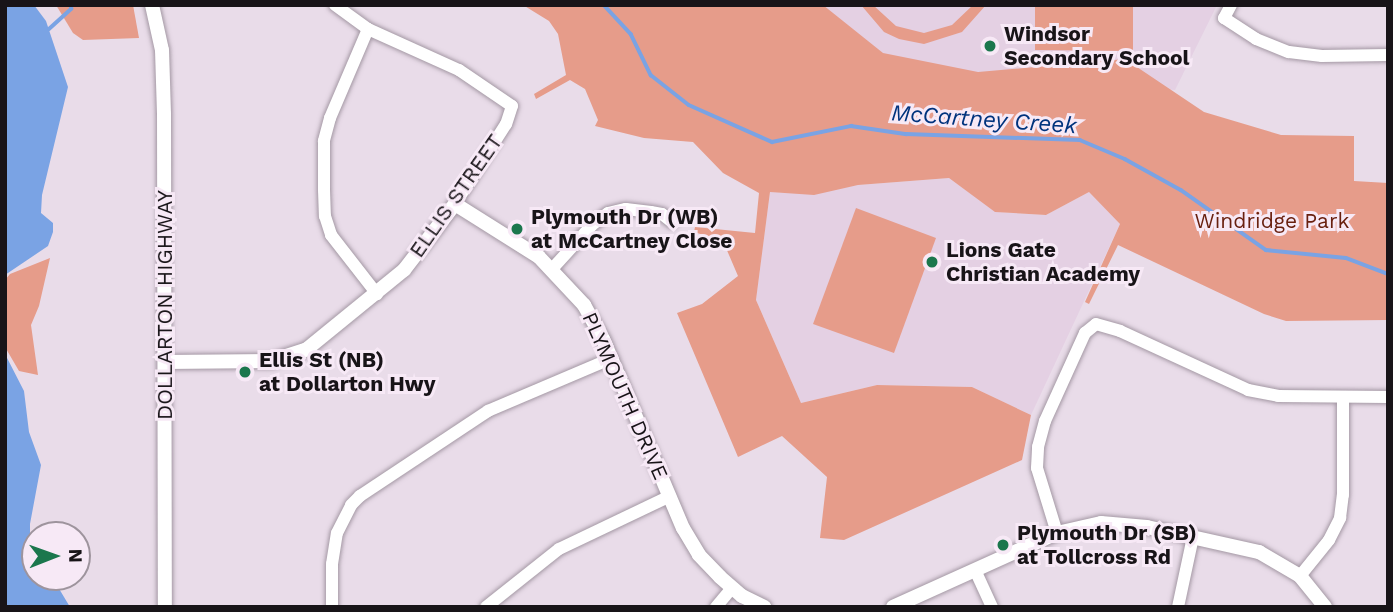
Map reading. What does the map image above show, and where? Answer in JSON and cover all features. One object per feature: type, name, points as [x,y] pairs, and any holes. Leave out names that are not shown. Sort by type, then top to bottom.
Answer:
[{"type":"street","name":"DOLLARTON HIGHWAY","points":[[152,5],[162,50],[164,114],[165,607]]},
{"type":"street","points":[[335,5],[368,29],[330,118],[324,141],[325,216],[331,236],[377,294]]},
{"type":"street","points":[[1231,5],[1224,18],[1256,39],[1289,52],[1322,56],[1388,55]]},
{"type":"street","name":"ELLIS STREET","points":[[165,362],[251,362],[287,357],[307,349],[377,294],[420,253],[506,124],[512,106],[502,96],[443,61],[368,29]]},
{"type":"street","name":"PLYMOUTH DRIVE","points":[[455,204],[525,247],[552,269],[584,305],[611,358],[683,528],[699,555],[732,588],[765,607]]},
{"type":"street","points":[[552,269],[592,225],[608,213],[626,209],[651,212],[662,214],[672,222]]},
{"type":"street","points":[[1057,533],[1037,468],[1038,447],[1045,421],[1085,333],[1096,324],[1120,331],[1248,390],[1278,396],[1388,397]]},
{"type":"street","points":[[332,607],[332,564],[337,533],[351,505],[360,496],[488,411],[611,358]]},
{"type":"street","points":[[1300,576],[1329,540],[1340,518],[1343,495],[1343,397]]},
{"type":"street","points":[[494,604],[559,549],[670,496]]},
{"type":"street","points":[[893,607],[1057,533],[1088,524],[1113,523],[1259,552],[1300,576],[1325,607]]},
{"type":"street","points":[[1178,607],[1193,537]]},
{"type":"street","points":[[975,570],[992,607]]},
{"type":"street","points":[[716,607],[732,588]]},
{"type":"shaded area","name":"Windsor Secondary School","points":[[709,5],[1217,5],[1175,90],[812,61]]},
{"type":"shaded area","name":"Lions Gate Christian Academy","points":[[949,178],[996,212],[1046,215],[1089,192],[1120,224],[1031,415],[972,387],[877,385],[801,403],[756,300],[770,192],[814,193],[858,185]]},
{"type":"green space","points":[[56,5],[133,5],[139,38],[83,40],[73,33]]},
{"type":"green space","name":"Windridge Park","points":[[523,5],[823,5],[883,53],[978,72],[1125,59],[1204,112],[1281,135],[1354,136],[1354,181],[1388,183],[1388,320],[1286,321],[1264,314],[1118,245],[1089,304],[1085,302],[1120,224],[1089,192],[1046,215],[995,212],[949,178],[858,185],[814,195],[770,192],[756,300],[801,403],[877,385],[972,387],[1031,415],[1022,460],[844,540],[820,538],[827,477],[782,436],[738,457],[677,313],[702,304],[738,276],[723,241],[694,232],[695,227],[755,233],[759,193],[723,173],[693,142],[644,138],[595,126],[598,120],[585,89],[570,80],[536,99],[534,94],[566,75],[558,34],[549,21]]},
{"type":"green space","points":[[861,5],[873,5],[896,26],[924,33],[952,25],[973,5],[986,5],[962,32],[924,44],[899,39],[884,32]]},
{"type":"green space","points":[[1035,5],[1133,5],[1133,51],[1035,50]]},
{"type":"green space","points":[[856,208],[936,238],[894,353],[813,324]]},
{"type":"green space","points":[[50,258],[39,306],[31,325],[38,375],[19,371],[5,347],[5,280],[10,274]]},
{"type":"water","points":[[5,5],[34,5],[46,21],[68,87],[42,195],[41,213],[53,223],[53,232],[48,246],[5,275]]},
{"type":"water","points":[[5,354],[24,391],[29,432],[41,465],[31,521],[21,521],[21,591],[60,591],[70,607],[5,607]]},
{"type":"waterway","name":"McCartney Creek","points":[[49,29],[71,9],[71,5]]},
{"type":"waterway","name":"McCartney Creek","points":[[604,5],[631,34],[651,75],[689,105],[772,142],[851,126],[906,134],[1080,140],[1125,159],[1181,190],[1266,250],[1346,258],[1388,274]]},
{"type":"place","name":"Windsor Secondary School","points":[[990,46]]},
{"type":"place","name":"Plymouth Dr (WB) at McCartney Close","points":[[517,229]]},
{"type":"place","name":"Lions Gate Christian Academy","points":[[932,262]]},
{"type":"place","name":"Ellis St (NB) at Dollarton Hwy","points":[[245,372]]},
{"type":"place","name":"Plymouth Dr (SB) at Tollcross Rd","points":[[1003,545]]}]
